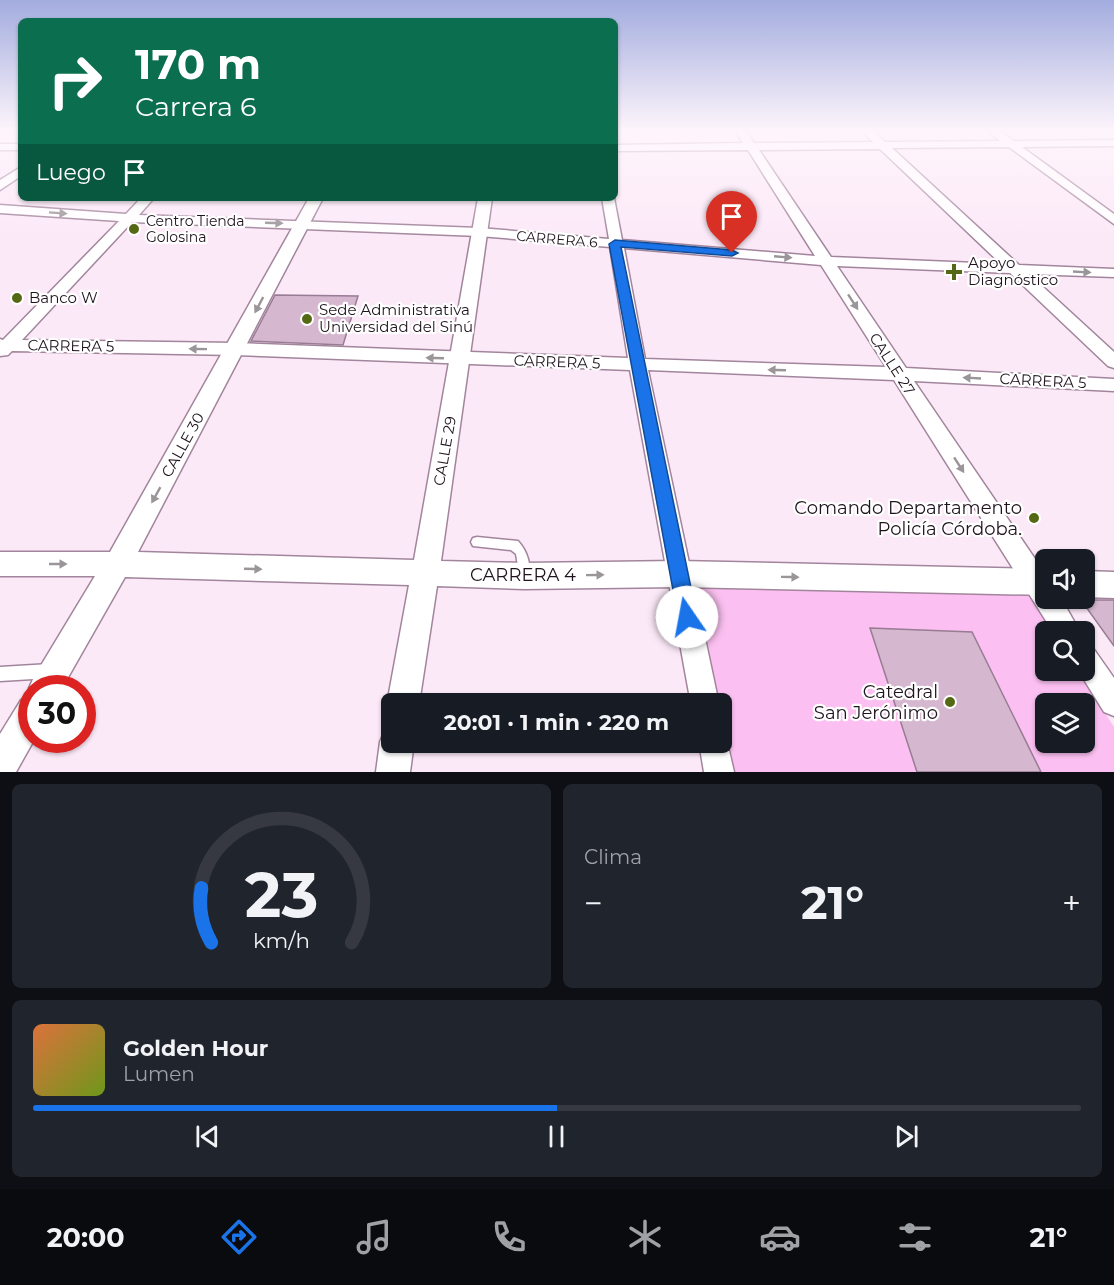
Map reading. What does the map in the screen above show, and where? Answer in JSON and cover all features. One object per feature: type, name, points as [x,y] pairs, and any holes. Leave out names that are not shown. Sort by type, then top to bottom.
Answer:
[{"type":"street","name":"CALLE 27","points":[[762,166],[1035,578]]},
{"type":"street","points":[[904,166],[1114,362]]},
{"type":"street","points":[[1040,166],[1114,220]]},
{"type":"street","points":[[0,186],[18,172]]},
{"type":"street","points":[[3,348],[145,201]]},
{"type":"street","name":"CALLE 30","points":[[53,675],[118,564],[314,201]]},
{"type":"street","name":"CALLE 29","points":[[405,693],[461,359],[484,201]]},
{"type":"street","points":[[608,201],[678,574],[703,693]]},
{"type":"street","name":"CARRERA 6","points":[[0,209],[129,218],[479,232],[826,261],[1114,273]]},
{"type":"street","name":"CARRERA 5","points":[[3,348],[236,349],[899,374],[1114,385]]},
{"type":"street","name":"CARRERA 4","points":[[0,564],[118,564],[524,576],[678,574],[1035,590]]},
{"type":"street","points":[[1095,584],[1114,585]]},
{"type":"street","points":[[1095,674],[1114,702]]},
{"type":"street","points":[[0,766],[18,735]]},
{"type":"street","points":[[393,772],[396,753]]},
{"type":"street","points":[[715,753],[719,772]]},
{"type":"lane","points":[[477,542],[514,545],[521,552],[524,576]]},
{"type":"lane","points":[[0,674],[18,676]]},
{"type":"shaded area","points":[[689,585],[1028,590],[1035,601],[1035,609],[1040,609],[1048,621],[1035,621],[1035,681],[1084,681],[1092,693],[1035,693],[1035,753],[1095,753],[1095,697],[1114,727],[1114,772],[727,772],[724,753],[732,753],[732,693],[711,693]]},
{"type":"building","name":"Sede Administrativa Universidad del Sinú","points":[[275,295],[358,296],[343,345],[251,341]]},
{"type":"building","points":[[1095,600],[1114,600],[1114,646],[1087,609],[1095,609]]},
{"type":"building","name":"Catedral San Jerónimo","points":[[870,628],[972,632],[1041,772],[917,772]]},
{"type":"place","name":"Centro Tienda Golosina","points":[[134,229]]},
{"type":"place","name":"Apoyo Diagnóstico","points":[[954,272]]},
{"type":"place","name":"Banco W","points":[[17,298]]},
{"type":"place","name":"Sede Administrativa Universidad del Sinú","points":[[307,319]]},
{"type":"place","name":"Comando Departamento Policía Córdoba.","points":[[1034,518]]},
{"type":"place","name":"Catedral San Jerónimo","points":[[950,702]]},
{"type":"route","points":[[687,617],[615,244],[732,253]]}]
